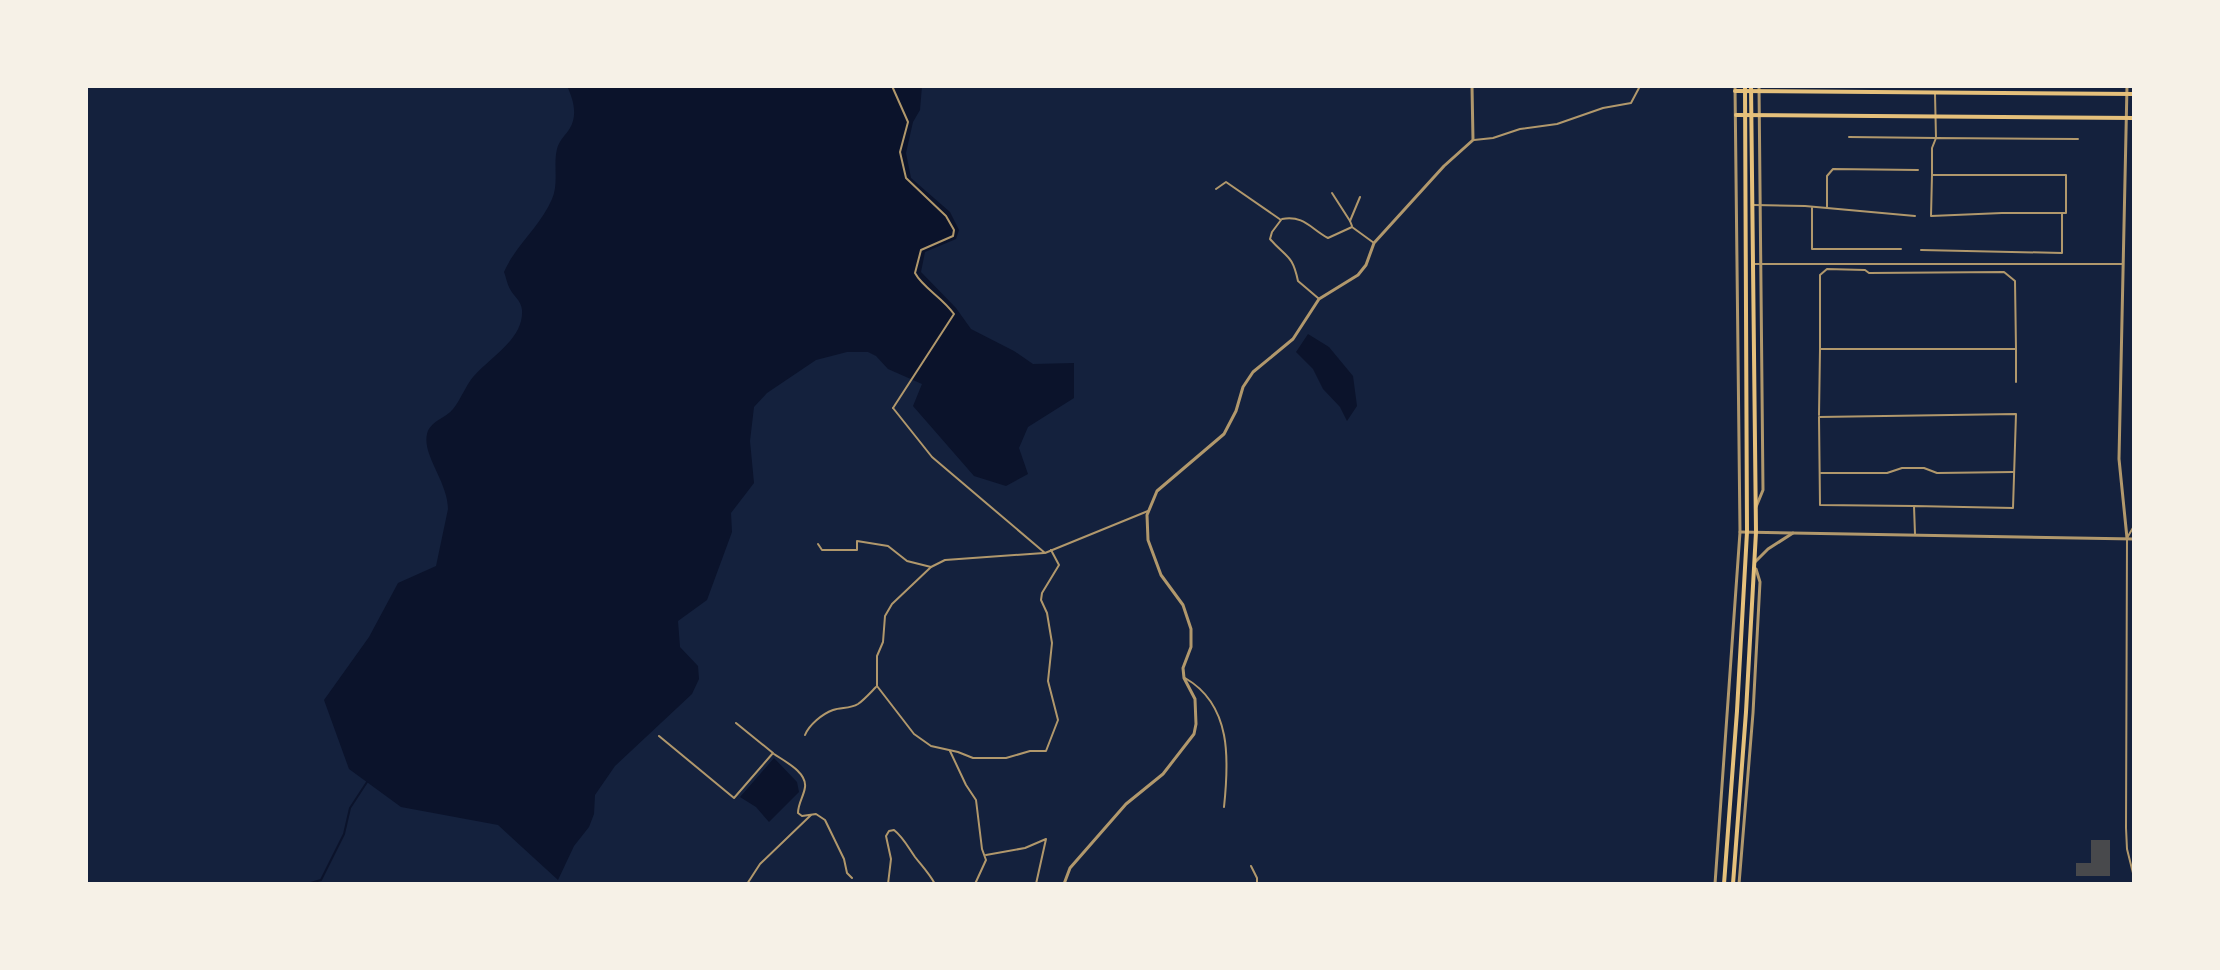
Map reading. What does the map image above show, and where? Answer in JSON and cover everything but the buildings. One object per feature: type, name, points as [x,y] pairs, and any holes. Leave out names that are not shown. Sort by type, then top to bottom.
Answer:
[{"type":"main road","points":[[1735,88],[2134,94]]},
{"type":"main road","points":[[1724,884],[1747,532],[1745,115],[1748,88]]},
{"type":"main road","points":[[1733,884],[1756,532],[1755,115],[1748,88]]},
{"type":"main road","points":[[1736,115],[2134,118]]},
{"type":"street","points":[[892,86],[908,122],[900,152],[906,178],[946,216],[954,230],[953,236],[921,250],[915,273],[919,280],[945,300],[954,314],[893,408],[932,457],[1045,553]]},
{"type":"street","points":[[1472,86],[1473,140]]},
{"type":"street","points":[[1064,884],[1070,868],[1126,804],[1163,774],[1194,734],[1195,699],[1184,678],[1183,668],[1191,647],[1191,629],[1183,605],[1161,575],[1148,540],[1147,515],[1157,491],[1224,434],[1236,411],[1243,387],[1253,372],[1293,339],[1319,299],[1358,275],[1366,265],[1374,243],[1444,166],[1473,140],[1557,124],[1603,108],[1631,103],[1640,86]]},
{"type":"street","points":[[2127,86],[2119,459],[2127,538],[2126,828],[2134,877]]},
{"type":"street","points":[[1715,884],[1740,532],[1735,88]]},
{"type":"street","points":[[1756,507],[1763,490],[1760,205],[1755,115],[1759,88]]},
{"type":"street","points":[[1932,175],[2066,175],[2066,213],[1931,216],[1932,148],[1936,138],[1935,92]]},
{"type":"street","points":[[1849,137],[2078,139]]},
{"type":"street","points":[[1827,208],[1827,176],[1833,169],[1918,170]]},
{"type":"street","points":[[1216,189],[1226,182],[1281,220]]},
{"type":"street","points":[[1332,193],[1352,227],[1374,243]]},
{"type":"street","points":[[1350,221],[1360,197]]},
{"type":"street","points":[[1753,205],[1812,206],[1915,216]]},
{"type":"street","points":[[1812,206],[1812,249],[1901,249]]},
{"type":"street","points":[[1921,250],[2062,253],[2062,213]]},
{"type":"street","points":[[1319,299],[1298,281],[1295,264],[1270,239],[1272,232],[1281,220],[1292,217],[1305,221],[1328,238],[1352,227]]},
{"type":"street","points":[[1754,264],[2123,264]]},
{"type":"street","points":[[1819,417],[2016,414],[2013,508],[1820,505],[1819,417],[1820,275],[1827,269],[1865,270],[1869,273],[2004,272],[2015,281],[2016,382]]},
{"type":"street","points":[[1820,349],[2016,349]]},
{"type":"street","points":[[1820,473],[1887,473],[1902,468],[1924,468],[1937,473],[2014,472]]},
{"type":"street","points":[[1914,506],[1915,535]]},
{"type":"street","points":[[1051,550],[1059,565],[1041,600],[1047,613],[1052,643],[1048,681],[1058,720],[1046,751],[1030,751],[1006,758],[973,758],[931,746],[914,734],[877,686],[877,656],[883,642],[885,616],[892,604],[931,567],[945,560],[1045,553],[1051,550],[1149,510]]},
{"type":"street","points":[[2127,538],[2134,526]]},
{"type":"street","points":[[1740,532],[2134,539]]},
{"type":"street","points":[[1739,884],[1760,582],[1755,564],[1768,549],[1794,533]]},
{"type":"street","points":[[818,544],[822,550],[857,550],[857,541],[888,546],[907,561],[931,567]]},
{"type":"street","points":[[1184,678],[1197,685],[1214,704],[1222,721],[1227,778],[1224,807]]},
{"type":"street","points":[[805,735],[809,726],[833,709],[858,704],[877,686]]},
{"type":"street","points":[[736,723],[804,778],[806,785],[798,813],[802,816],[816,814],[825,820],[844,859],[847,873],[852,878]]},
{"type":"street","points":[[659,736],[734,798],[773,753]]},
{"type":"street","points":[[949,750],[976,800],[986,860],[975,884]]},
{"type":"street","points":[[747,884],[760,864],[812,814]]},
{"type":"street","points":[[888,884],[891,859],[886,836],[894,830],[928,870],[935,884]]},
{"type":"street","points":[[984,855],[1025,848],[1046,839],[1036,884]]},
{"type":"street","points":[[1251,866],[1257,884]]},
{"type":"water","points":[[567,86],[922,86],[920,110],[913,122],[906,153],[911,178],[950,212],[959,230],[956,239],[925,252],[921,272],[956,308],[971,329],[1033,364],[1074,363],[1074,398],[1028,427],[1019,448],[1028,474],[1006,486],[974,476],[913,406],[922,384],[888,369],[868,352],[847,352],[816,360],[767,393],[754,407],[750,441],[754,483],[731,513],[732,532],[707,600],[678,621],[680,647],[698,666],[699,679],[692,694],[615,766],[595,795],[594,814],[589,827],[574,846],[558,880],[498,825],[401,807],[349,769],[324,700],[369,637],[398,583],[436,566],[448,509],[444,489],[428,451],[427,434],[431,426],[453,409],[473,377],[518,330],[522,310],[504,272],[552,199],[557,149],[574,117],[573,101]]},
{"type":"water","points":[[1308,334],[1329,347],[1353,376],[1357,406],[1347,421],[1340,407],[1323,389],[1313,369],[1296,352]]},
{"type":"water","points":[[774,758],[797,782],[799,792],[769,822],[756,807],[740,797]]},
{"type":"waterway","points":[[307,884],[321,880],[344,834],[350,808],[367,782]]}]
